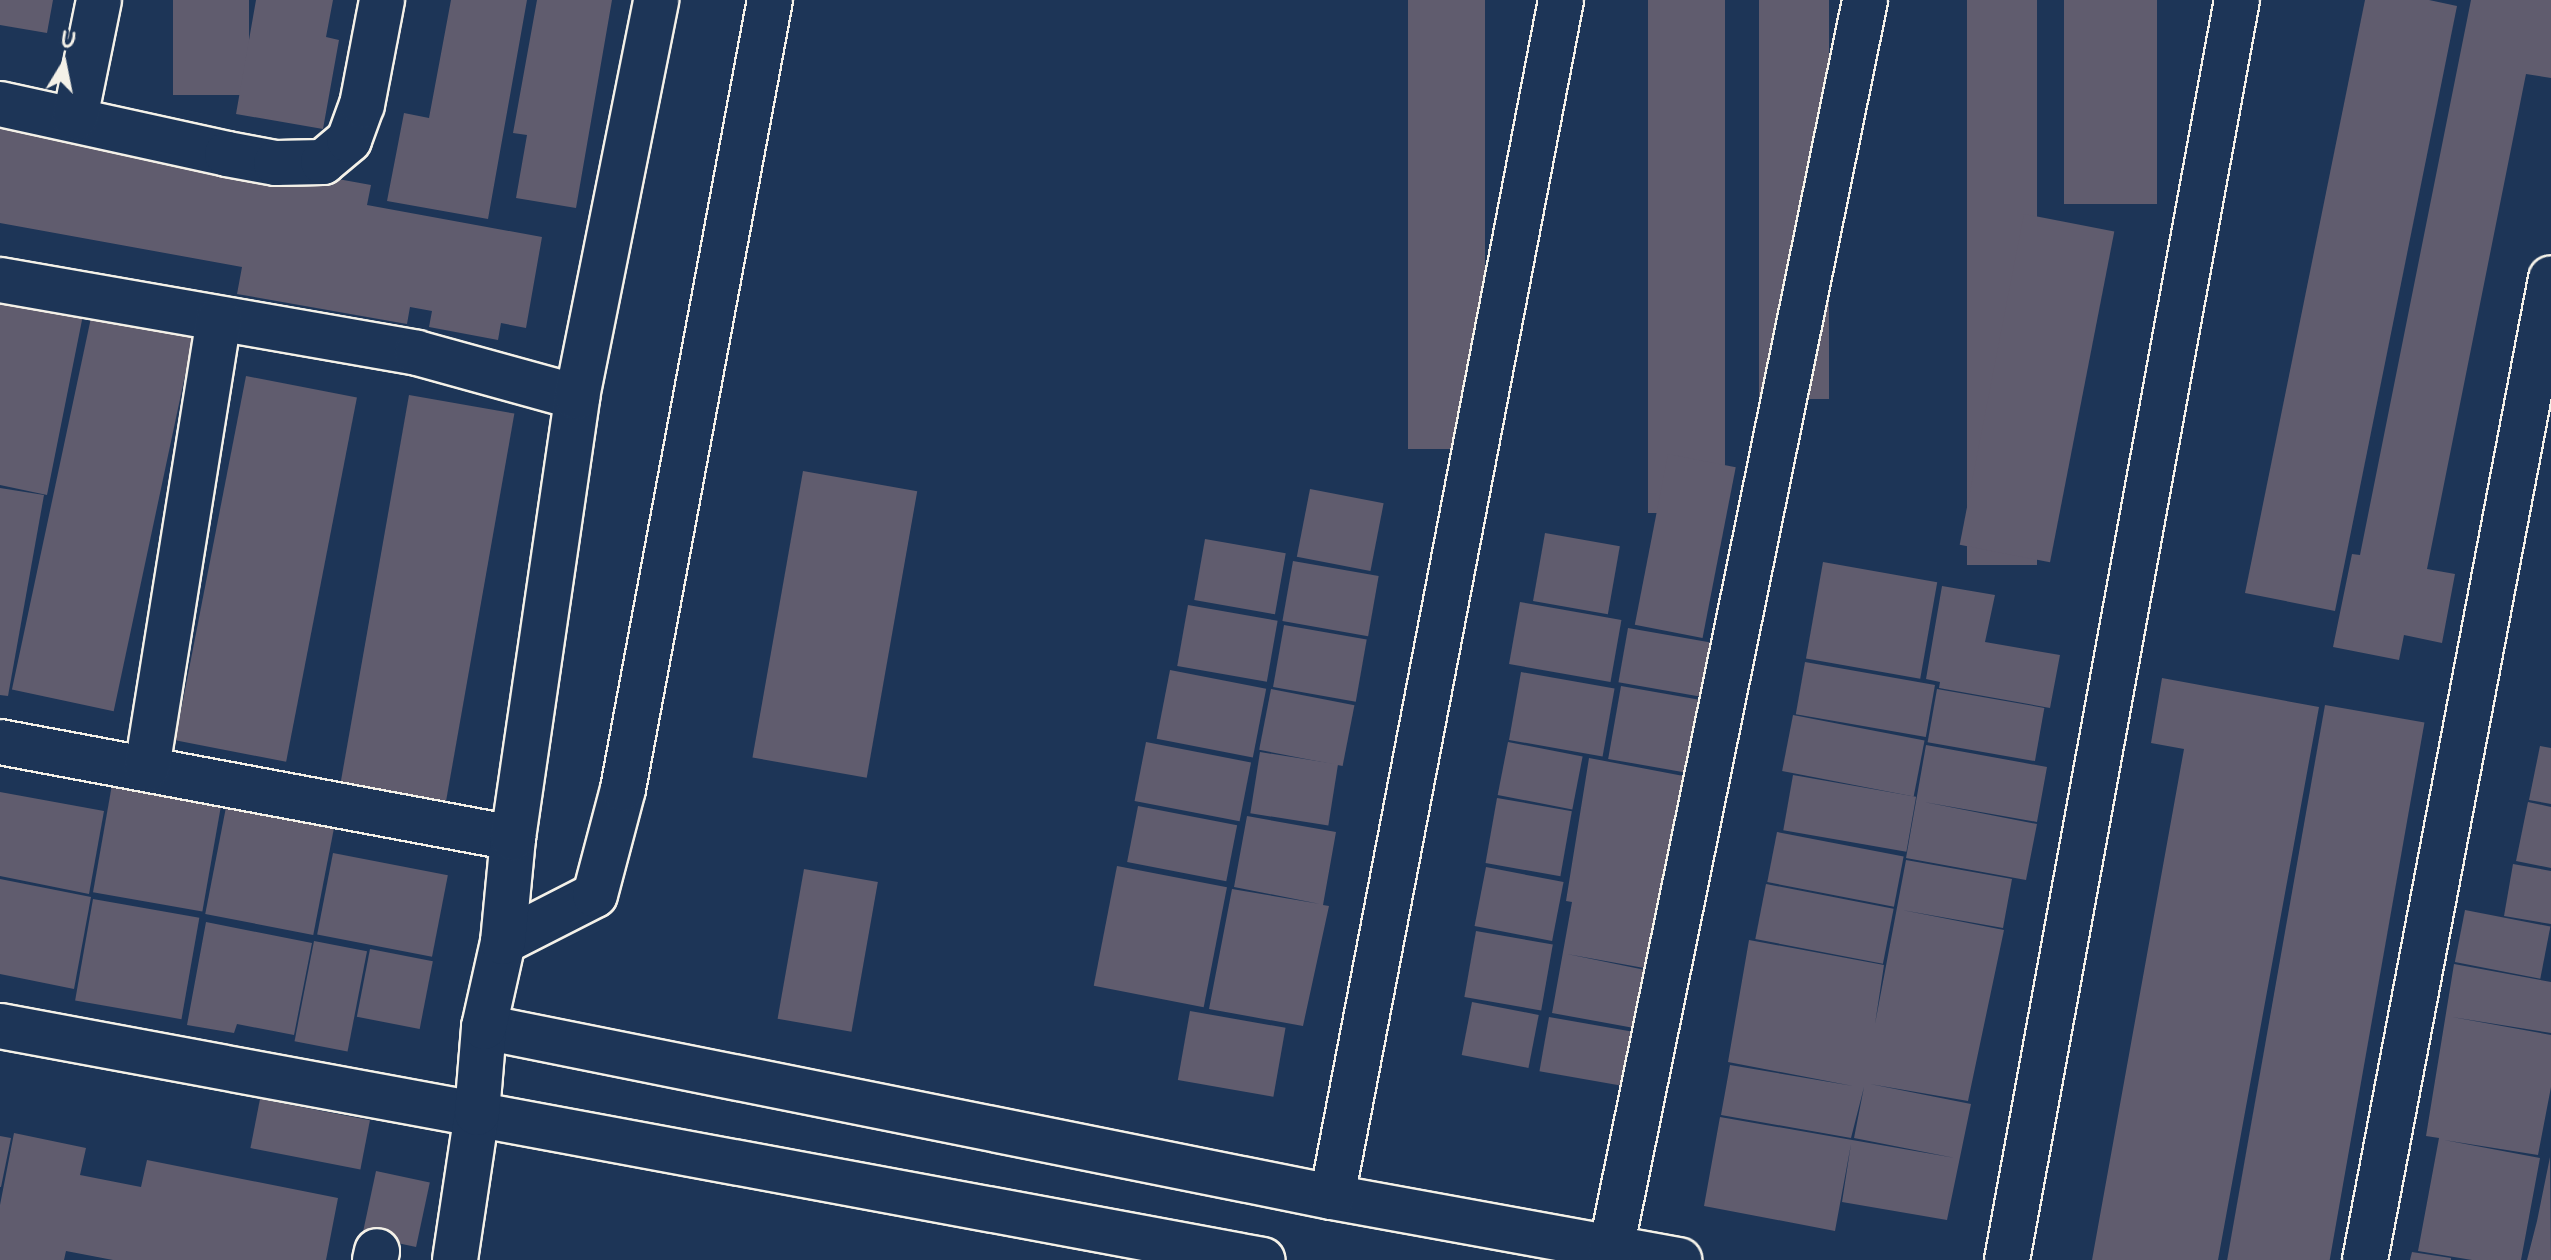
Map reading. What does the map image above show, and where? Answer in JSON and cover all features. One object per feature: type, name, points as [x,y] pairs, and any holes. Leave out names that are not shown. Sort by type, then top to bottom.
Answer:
[{"type":"street","points":[[75,118],[99,0]]},
{"type":"street","points":[[0,104],[276,163],[323,162],[349,140],[362,105],[382,0]]},
{"type":"street","points":[[455,1260],[477,1113],[484,1027],[503,942],[513,838],[577,397],[656,0]]},
{"type":"street","points":[[503,942],[595,895],[623,789],[770,0]]},
{"type":"street","points":[[1332,1197],[1561,0]]},
{"type":"street","points":[[1611,1249],[1865,0]]},
{"type":"street","points":[[2007,1260],[2237,0]]},
{"type":"street","points":[[2365,1260],[2551,278]]},
{"type":"street","points":[[0,280],[417,353],[577,397]]},
{"type":"street","points":[[147,768],[219,320]]},
{"type":"street","points":[[0,742],[513,838]]},
{"type":"street","points":[[0,1026],[1263,1260]]},
{"type":"street","points":[[484,1027],[1332,1197],[1679,1260]]},
{"type":"building","points":[[0,0],[53,0],[47,33],[0,25]]},
{"type":"building","points":[[173,0],[249,0],[249,95],[173,95]]},
{"type":"building","points":[[256,0],[333,0],[326,37],[339,40],[323,129],[236,114]]},
{"type":"building","points":[[451,0],[527,0],[488,219],[387,201],[404,113],[429,118]]},
{"type":"building","points":[[537,0],[612,0],[576,208],[516,198],[527,135],[513,133]]},
{"type":"building","points":[[1408,0],[1485,0],[1485,449],[1408,449]]},
{"type":"building","points":[[1648,0],[1725,0],[1725,513],[1648,513]]},
{"type":"building","points":[[1759,0],[1829,0],[1829,399],[1759,399]]},
{"type":"building","points":[[1967,0],[2037,0],[2037,565],[1967,565]]},
{"type":"building","points":[[2064,0],[2157,0],[2157,204],[2064,204]]},
{"type":"building","points":[[2365,0],[2429,0],[2457,6],[2335,611],[2245,593]]},
{"type":"building","points":[[2471,0],[2551,0],[2551,78],[2526,74],[2427,569],[2455,574],[2442,643],[2404,635],[2399,660],[2333,647],[2352,554],[2360,555]]},
{"type":"building","points":[[0,118],[371,185],[367,205],[542,237],[526,328],[501,323],[498,340],[429,327],[432,311],[410,307],[407,324],[237,294],[242,267],[0,223]]},
{"type":"building","points":[[2024,214],[2114,232],[2050,562],[1960,545]]},
{"type":"building","points":[[0,293],[84,310],[47,495],[0,485]]},
{"type":"building","points":[[92,313],[194,335],[114,711],[12,690]]},
{"type":"building","points":[[246,376],[357,398],[286,762],[175,740]]},
{"type":"building","points":[[409,395],[514,414],[446,803],[340,784]]},
{"type":"building","points":[[1668,454],[1736,467],[1703,638],[1635,625]]},
{"type":"building","points":[[803,471],[917,491],[867,778],[752,758]]},
{"type":"building","points":[[0,488],[44,495],[8,696],[0,695]]},
{"type":"building","points":[[1310,489],[1384,503],[1370,571],[1297,557]]},
{"type":"building","points":[[1545,533],[1620,546],[1608,614],[1533,601]]},
{"type":"building","points":[[1205,539],[1286,553],[1275,614],[1194,600]]},
{"type":"building","points":[[1293,561],[1379,576],[1368,636],[1282,621]]},
{"type":"building","points":[[1823,562],[1937,582],[1920,679],[1806,659]]},
{"type":"building","points":[[1942,586],[1995,595],[1985,642],[2060,655],[2050,708],[1939,688],[1940,682],[1926,679]]},
{"type":"building","points":[[1520,602],[1621,620],[1610,682],[1509,664]]},
{"type":"building","points":[[1188,605],[1278,621],[1267,682],[1177,666]]},
{"type":"building","points":[[1284,625],[1367,640],[1356,702],[1273,687]]},
{"type":"building","points":[[1628,628],[1724,645],[1714,699],[1618,682]]},
{"type":"building","points":[[1805,662],[1935,685],[1926,737],[1796,714]]},
{"type":"building","points":[[1170,670],[1266,689],[1253,757],[1157,739]]},
{"type":"building","points":[[1521,672],[1615,688],[1603,756],[1509,740]]},
{"type":"building","points":[[2162,678],[2319,707],[2218,1260],[2092,1260],[2184,749],[2151,743]]},
{"type":"building","points":[[1621,686],[1714,702],[1701,775],[1608,759]]},
{"type":"building","points":[[1271,689],[1354,705],[1343,766],[1259,750]]},
{"type":"building","points":[[1937,689],[2044,708],[2035,761],[1928,742]]},
{"type":"building","points":[[2325,705],[2424,723],[2330,1260],[2227,1260]]},
{"type":"building","points":[[1793,715],[1925,741],[1914,797],[1782,771]]},
{"type":"building","points":[[1146,742],[1251,762],[1240,821],[1135,801]]},
{"type":"building","points":[[1508,742],[1583,757],[1572,810],[1498,795]]},
{"type":"building","points":[[1926,745],[2047,767],[2037,822],[1924,802],[2037,824],[2026,880],[1906,858]]},
{"type":"building","points":[[2540,746],[2551,748],[2551,804],[2529,800]]},
{"type":"building","points":[[1260,752],[1338,764],[1328,826],[1250,813]]},
{"type":"building","points":[[1589,758],[1694,778],[1655,970],[1567,954],[1655,972],[1645,1030],[1552,1013],[1572,902],[1566,901]]},
{"type":"building","points":[[1793,775],[1916,797],[1906,852],[1783,830]]},
{"type":"building","points":[[113,779],[222,798],[202,912],[93,892]]},
{"type":"building","points":[[0,792],[104,811],[89,894],[0,876]]},
{"type":"building","points":[[1497,798],[1572,811],[1560,876],[1486,863]]},
{"type":"building","points":[[227,802],[335,823],[313,935],[205,914]]},
{"type":"building","points":[[2528,802],[2551,807],[2551,868],[2516,861]]},
{"type":"building","points":[[1138,806],[1237,825],[1226,881],[1127,862]]},
{"type":"building","points":[[1247,816],[1336,832],[1323,905],[1329,906],[1303,1026],[1209,1009],[1232,889],[1320,904],[1234,887]]},
{"type":"building","points":[[1777,832],[1904,857],[1894,907],[1767,882]]},
{"type":"building","points":[[333,853],[448,875],[432,957],[317,934]]},
{"type":"building","points":[[1906,860],[2012,879],[2003,928],[1902,910],[2004,930],[1968,1101],[1870,1084],[1971,1104],[1947,1220],[1842,1202],[1851,1144],[1835,1231],[1704,1206],[1720,1117],[1955,1158],[1854,1138],[1864,1087],[1851,1138],[1721,1115],[1730,1065],[1853,1086],[1728,1062],[1749,940],[1884,965],[1875,1024]]},
{"type":"building","points":[[2513,864],[2551,871],[2551,924],[2504,916]]},
{"type":"building","points":[[1117,866],[1227,887],[1204,1007],[1094,986]]},
{"type":"building","points":[[1486,867],[1564,882],[1552,941],[1475,926]]},
{"type":"building","points":[[804,869],[878,882],[851,1032],[778,1019]]},
{"type":"building","points":[[0,879],[91,897],[74,989],[0,974]]},
{"type":"building","points":[[1766,884],[1894,909],[1883,964],[1755,939]]},
{"type":"building","points":[[93,899],[199,918],[181,1019],[75,1000]]},
{"type":"building","points":[[2465,910],[2550,927],[2540,979],[2455,962]]},
{"type":"building","points":[[206,922],[312,943],[294,1035],[237,1024],[234,1033],[187,1025]]},
{"type":"building","points":[[1476,931],[1553,945],[1541,1011],[1464,997]]},
{"type":"building","points":[[314,941],[367,951],[348,1051],[295,1041]]},
{"type":"building","points":[[370,949],[433,961],[420,1029],[357,1017]]},
{"type":"building","points":[[2454,964],[2551,982],[2551,1033],[2452,1017],[2551,1035],[2551,1087],[2538,1155],[2444,1140],[2540,1158],[2521,1260],[2472,1260],[2418,1251],[2439,1138],[2426,1136]]},
{"type":"building","points":[[1472,1002],[1539,1015],[1528,1068],[1462,1055]]},
{"type":"building","points":[[1190,1011],[1286,1028],[1273,1097],[1178,1080]]},
{"type":"building","points":[[1549,1017],[1648,1035],[1639,1089],[1539,1071]]},
{"type":"building","points":[[260,1099],[370,1120],[360,1169],[250,1148]]},
{"type":"building","points":[[14,1133],[86,1148],[80,1175],[141,1187],[147,1160],[338,1198],[326,1260],[113,1260],[66,1251],[64,1260],[0,1260],[0,1205]]},
{"type":"building","points":[[0,1136],[11,1138],[1,1187],[0,1187]]},
{"type":"building","points":[[2550,1157],[2551,1260],[2527,1260],[2537,1221]]},
{"type":"building","points":[[376,1171],[430,1182],[416,1247],[362,1236]]},
{"type":"building","points":[[2412,1252],[2451,1258],[2451,1260],[2410,1260]]}]
